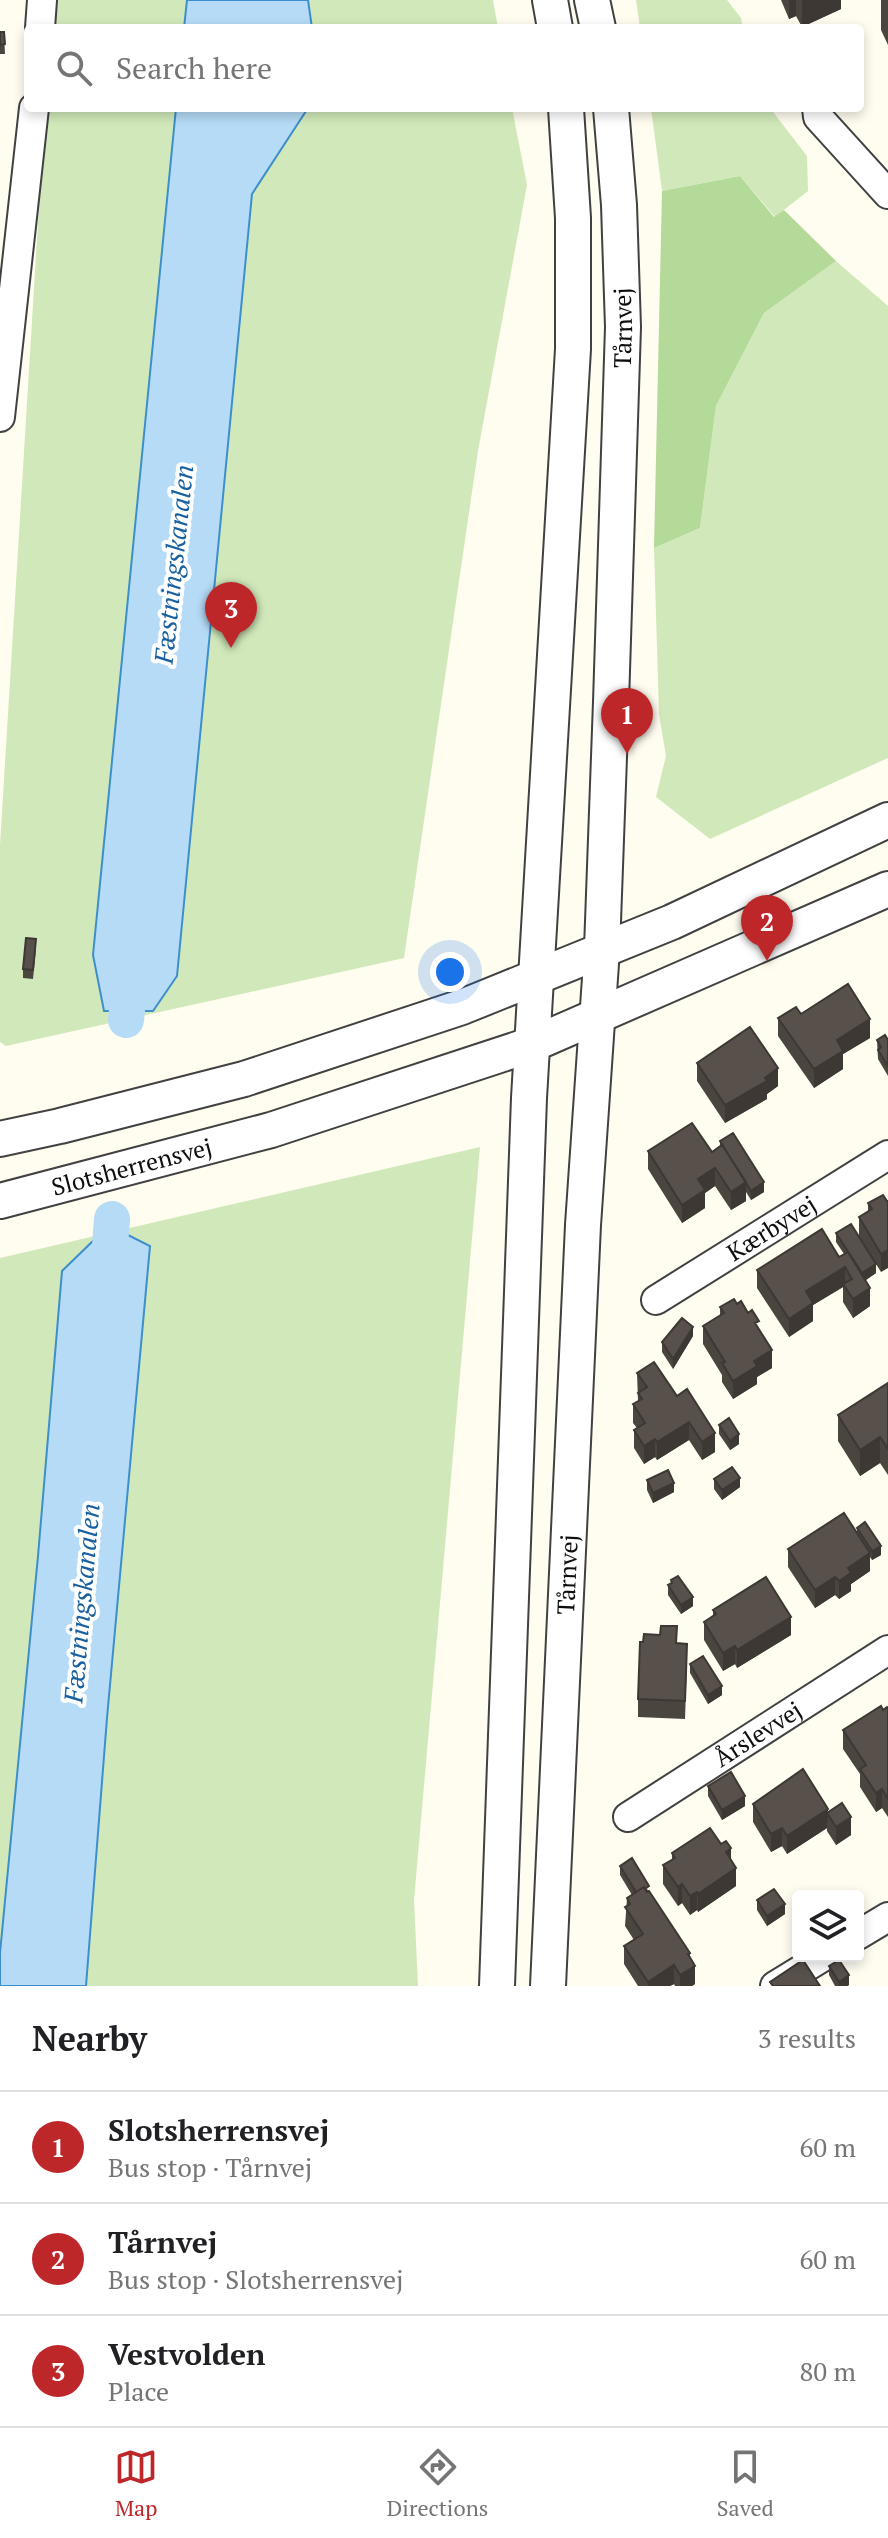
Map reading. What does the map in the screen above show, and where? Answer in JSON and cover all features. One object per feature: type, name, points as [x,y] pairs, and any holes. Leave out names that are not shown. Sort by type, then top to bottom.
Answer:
[{"type":"street","points":[[40,24],[42,0]]},
{"type":"street","points":[[550,0],[554,24]]},
{"type":"street","points":[[592,0],[597,24]]},
{"type":"street","points":[[0,417],[34,112]]},
{"type":"street","name":"Tårnvej","points":[[497,1986],[533,1044],[573,349],[573,218],[566,112]]},
{"type":"street","name":"Tårnvej","points":[[548,1986],[582,1240],[602,949],[623,327],[619,205],[611,112]]},
{"type":"street","points":[[817,112],[818,117],[888,194]]},
{"type":"street","points":[[0,1139],[244,1079],[462,1007],[672,922],[888,820]]},
{"type":"street","name":"Slotsherrensvej","points":[[0,1201],[271,1130],[533,1044],[888,889]]},
{"type":"street","name":"Kærbyvej","points":[[656,1300],[888,1155]]},
{"type":"street","name":"Årslevvej","points":[[628,1817],[888,1650]]},
{"type":"street","points":[[864,1931],[888,1917]]},
{"type":"street","points":[[775,1986],[814,1962]]},
{"type":"green space","points":[[51,0],[493,0],[497,24],[50,24]]},
{"type":"green space","points":[[636,0],[727,0],[742,24],[639,24]]},
{"type":"green space","points":[[45,112],[513,112],[527,185],[478,451],[404,958],[6,1046],[0,1042],[0,845]]},
{"type":"green space","points":[[652,112],[773,112],[807,156],[808,191],[775,217],[740,176],[662,191]]},
{"type":"green space","points":[[740,176],[774,217],[784,210],[836,261],[764,313],[716,406],[700,528],[654,548],[662,191]]},
{"type":"green space","points":[[836,261],[888,306],[888,758],[710,839],[656,797],[666,756],[659,714],[654,548],[700,528],[716,406],[764,313]]},
{"type":"green space","points":[[480,1147],[414,1900],[418,1986],[0,1986],[0,1258]]},
{"type":"water","points":[[187,0],[308,0],[311,24],[184,24]]},
{"type":"water","points":[[176,112],[305,112],[252,194],[177,976],[153,1011],[104,1011],[93,955]]},
{"type":"water","points":[[124,1233],[150,1246],[86,1986],[0,1986],[0,1953],[62,1271],[96,1238]]},
{"type":"building","points":[[0,32],[4,32],[5,44],[0,45]]},
{"type":"building","points":[[26,938],[36,939],[33,970],[23,969]]},
{"type":"building","points":[[848,984],[870,1019],[837,1040],[843,1051],[814,1069],[778,1018],[796,1007],[801,1014]]},
{"type":"building","points":[[750,1027],[778,1068],[765,1078],[767,1081],[725,1105],[697,1063]]},
{"type":"building","points":[[885,1035],[888,1040],[888,1066],[878,1050],[881,1047],[877,1040]]},
{"type":"building","points":[[692,1123],[712,1152],[722,1145],[746,1182],[731,1192],[715,1168],[698,1179],[705,1190],[682,1205],[648,1151]]},
{"type":"building","points":[[733,1133],[764,1182],[751,1191],[720,1141]]},
{"type":"building","points":[[883,1195],[888,1201],[888,1250],[881,1254],[859,1217],[872,1209],[868,1203]]},
{"type":"building","points":[[851,1224],[876,1264],[862,1273],[836,1233]]},
{"type":"building","points":[[822,1229],[839,1257],[848,1252],[870,1288],[853,1299],[843,1284],[852,1279],[845,1267],[806,1291],[813,1303],[789,1319],[757,1270]]},
{"type":"building","points":[[734,1299],[737,1304],[741,1301],[748,1313],[752,1310],[759,1321],[755,1323],[772,1350],[754,1361],[757,1366],[733,1381],[703,1326],[724,1313],[720,1307]]},
{"type":"building","points":[[682,1318],[693,1327],[673,1359],[662,1342]]},
{"type":"building","points":[[654,1362],[677,1396],[687,1389],[715,1433],[702,1442],[689,1422],[657,1442],[655,1439],[644,1446],[634,1430],[645,1423],[633,1404],[642,1399],[638,1393],[647,1387],[637,1373]]},
{"type":"building","points":[[888,1383],[888,1449],[880,1437],[860,1450],[838,1415]]},
{"type":"building","points":[[729,1418],[739,1434],[730,1441],[719,1425]]},
{"type":"building","points":[[732,1467],[740,1478],[722,1490],[714,1479]]},
{"type":"building","points":[[668,1470],[674,1483],[653,1493],[647,1480]]},
{"type":"building","points":[[844,1513],[870,1553],[848,1568],[851,1573],[839,1581],[835,1577],[815,1590],[788,1549]]},
{"type":"building","points":[[865,1522],[881,1546],[872,1551],[857,1528]]},
{"type":"building","points":[[678,1576],[693,1597],[681,1605],[668,1585]]},
{"type":"building","points":[[766,1577],[791,1617],[737,1650],[735,1646],[723,1653],[704,1622],[716,1614],[713,1610]]},
{"type":"building","points":[[661,1626],[677,1626],[676,1643],[687,1644],[685,1701],[638,1699],[640,1642],[643,1642],[644,1634],[660,1635]]},
{"type":"building","points":[[703,1656],[722,1686],[708,1695],[690,1664]]},
{"type":"building","points":[[881,1706],[883,1710],[888,1708],[888,1799],[882,1789],[876,1793],[860,1769],[866,1765],[843,1730]]},
{"type":"building","points":[[803,1769],[828,1809],[787,1836],[782,1828],[771,1834],[753,1804]]},
{"type":"building","points":[[731,1772],[745,1796],[722,1810],[708,1786]]},
{"type":"building","points":[[842,1803],[851,1817],[836,1827],[827,1813]]},
{"type":"building","points":[[710,1828],[721,1844],[726,1841],[731,1848],[726,1852],[736,1868],[698,1894],[690,1896],[682,1884],[678,1887],[663,1865],[675,1858],[672,1853]]},
{"type":"building","points":[[632,1858],[649,1886],[636,1892],[620,1866]]},
{"type":"building","points":[[644,1887],[690,1953],[695,1966],[680,1975],[674,1965],[648,1982],[624,1946],[643,1934],[625,1907],[630,1904],[627,1898]]},
{"type":"building","points":[[774,1889],[785,1904],[767,1916],[757,1900]]},
{"type":"building","points":[[804,1962],[820,1986],[773,1986],[770,1982]]},
{"type":"building","points":[[840,1962],[849,1975],[839,1982],[829,1966]]},
{"type":"waterway","name":"Fæstningskanalen","points":[[126,1020],[132,961]]},
{"type":"waterway","name":"Fæstningskanalen","points":[[107,1285],[112,1219]]},
{"type":"place","name":"Vestvolden","points":[[231,648]]},
{"type":"place","name":"Slotsherrensvej","points":[[627,754]]},
{"type":"place","name":"Tårnvej","points":[[767,961]]}]
